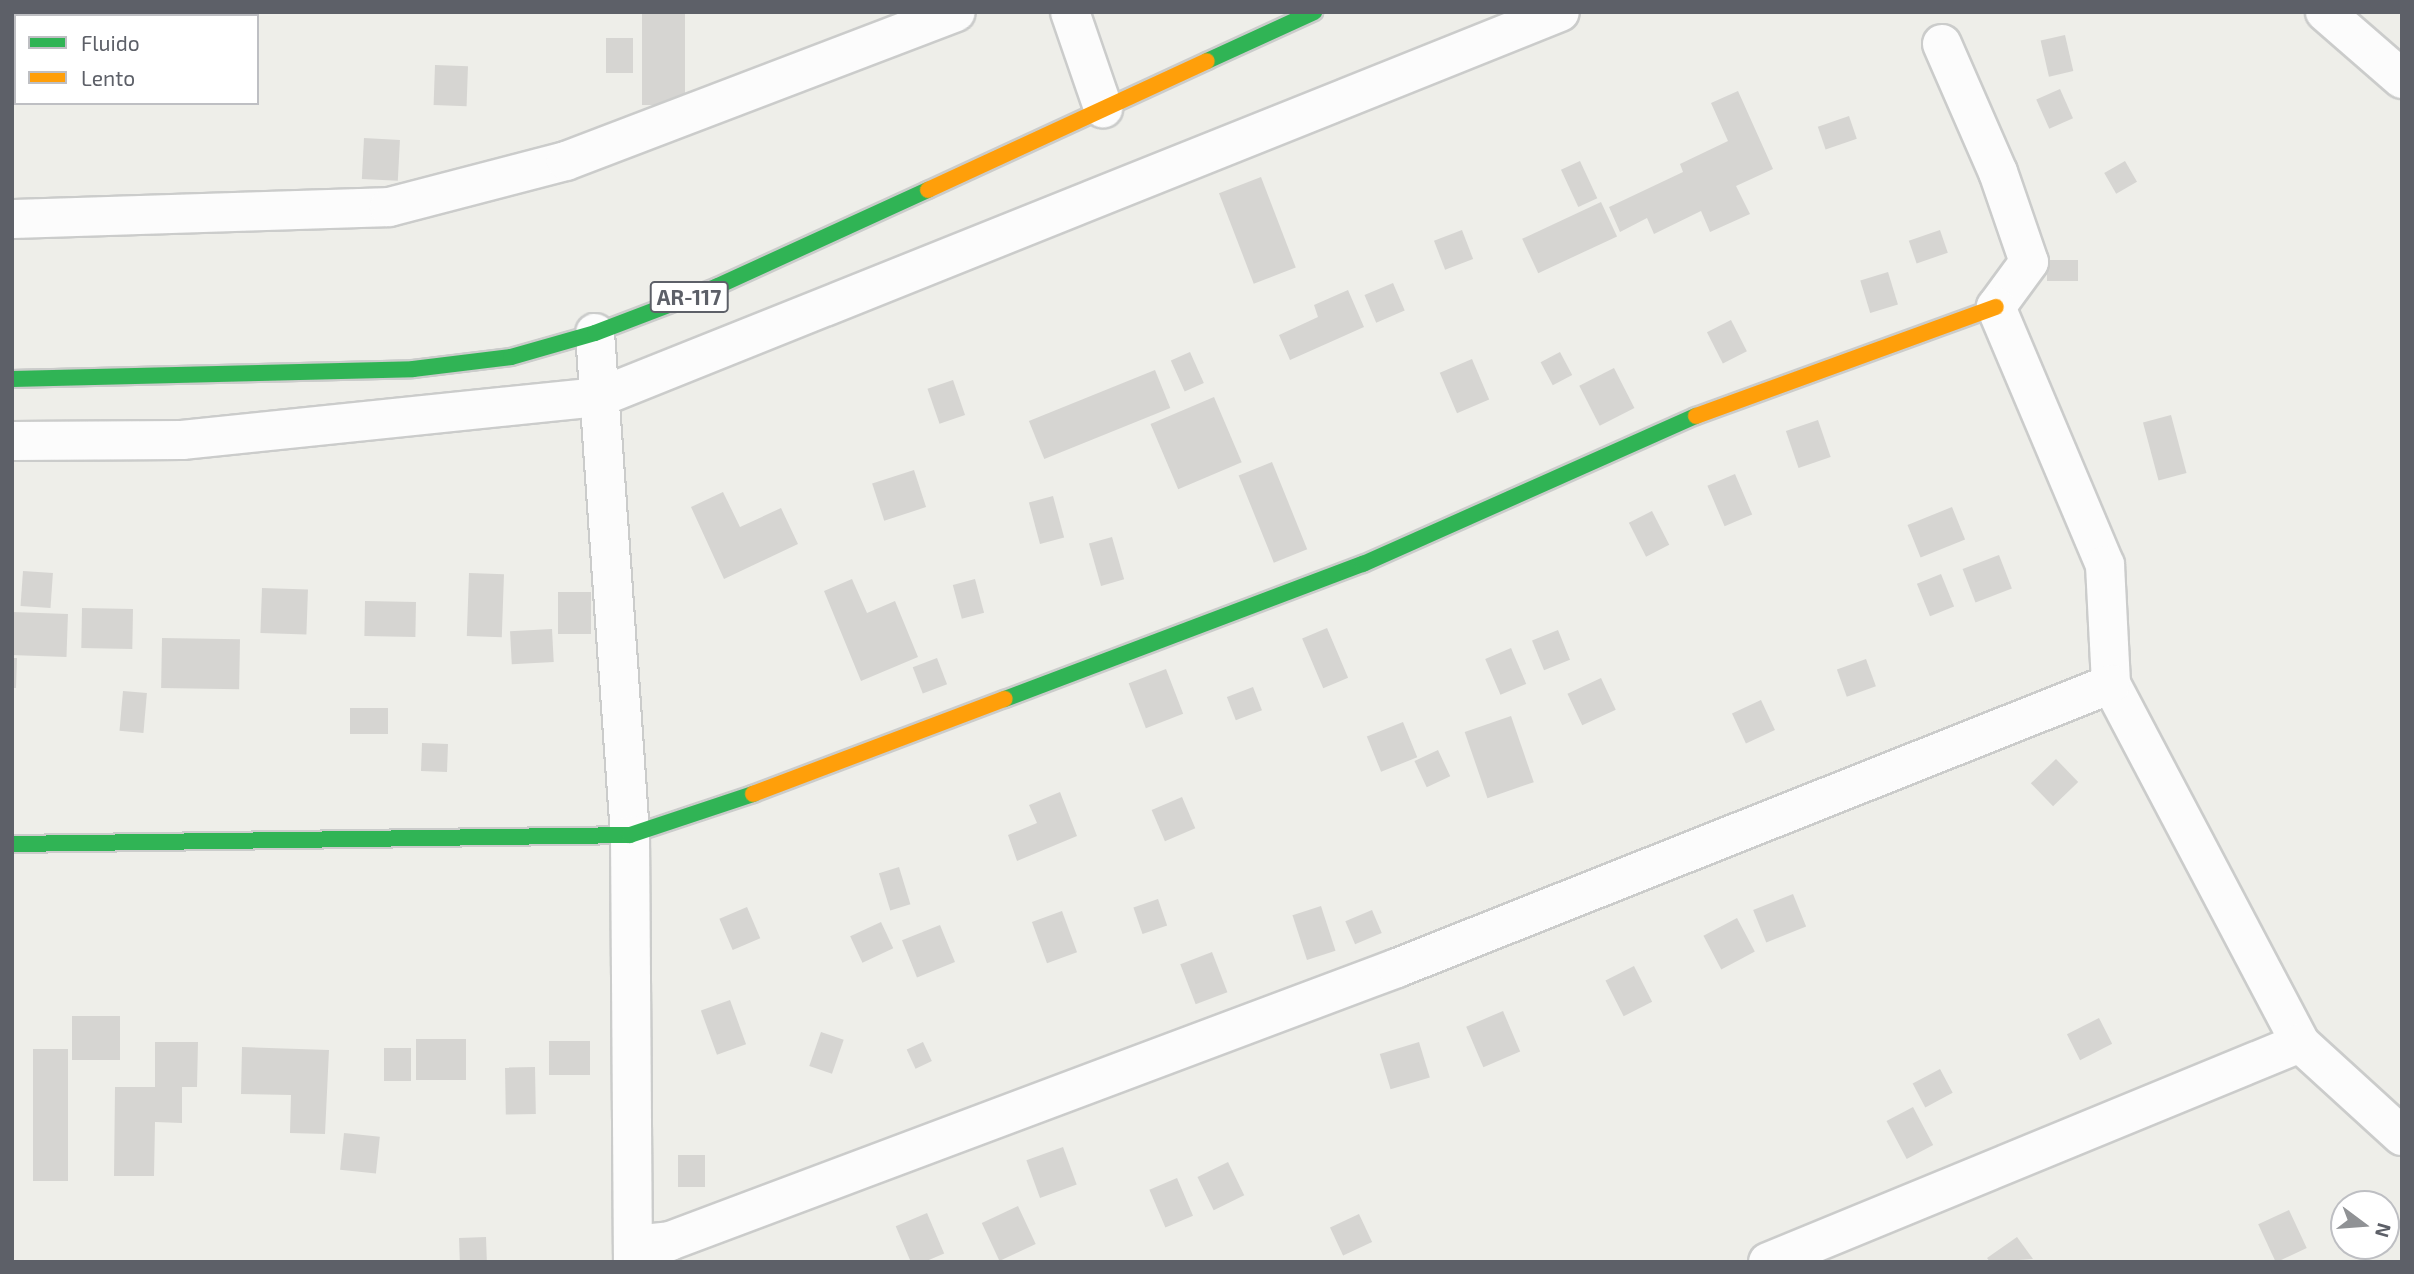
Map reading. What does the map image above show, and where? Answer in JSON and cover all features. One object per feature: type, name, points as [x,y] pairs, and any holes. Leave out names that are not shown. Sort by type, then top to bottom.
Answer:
[{"type":"street","points":[[12,219],[389,207],[566,161],[956,12]]},
{"type":"street","points":[[1070,12],[1103,108]]},
{"type":"street","name":"AR-117","points":[[12,379],[413,369],[511,357],[594,333],[718,286],[1314,12]]},
{"type":"street","points":[[12,441],[182,440],[600,397],[1560,12]]},
{"type":"street","points":[[2325,12],[2402,79]]},
{"type":"street","points":[[12,844],[630,835],[702,813],[1363,564],[1683,421],[1996,307],[2029,262],[1998,172],[1942,44]]},
{"type":"street","points":[[1996,307],[2105,565],[2111,684],[2300,1043],[2402,1136]]},
{"type":"street","points":[[594,333],[630,835],[634,1254],[1396,968],[2111,684]]},
{"type":"street","points":[[1768,1262],[2300,1043]]},
{"type":"building","points":[[642,12],[685,12],[685,105],[642,105]]},
{"type":"building","points":[[2065,35],[2073,71],[2049,77],[2041,41]]},
{"type":"building","points":[[606,38],[633,38],[633,73],[606,73]]},
{"type":"building","points":[[435,65],[468,66],[467,106],[434,105]]},
{"type":"building","points":[[2060,89],[2073,118],[2049,129],[2036,100]]},
{"type":"building","points":[[1738,91],[1773,169],[1736,186],[1750,214],[1710,232],[1701,211],[1654,234],[1647,218],[1620,232],[1609,207],[1683,172],[1680,164],[1728,141],[1711,103]]},
{"type":"building","points":[[1849,116],[1857,139],[1826,149],[1818,127]]},
{"type":"building","points":[[364,138],[400,140],[398,181],[362,179]]},
{"type":"building","points":[[1580,161],[1597,198],[1578,207],[1561,170]]},
{"type":"building","points":[[2125,161],[2137,182],[2116,194],[2104,173]]},
{"type":"building","points":[[1261,177],[1296,268],[1254,284],[1219,193]]},
{"type":"building","points":[[1601,202],[1617,236],[1538,273],[1522,239]]},
{"type":"building","points":[[1462,230],[1473,259],[1445,270],[1434,241]]},
{"type":"building","points":[[1940,230],[1948,253],[1917,263],[1909,241]]},
{"type":"building","points":[[2047,260],[2078,260],[2078,281],[2047,281]]},
{"type":"building","points":[[1888,272],[1898,305],[1870,313],[1860,280]]},
{"type":"building","points":[[1393,283],[1405,311],[1376,323],[1364,295]]},
{"type":"building","points":[[1348,290],[1364,327],[1290,360],[1279,335],[1318,317],[1314,305]]},
{"type":"building","points":[[1731,320],[1747,351],[1723,363],[1707,332]]},
{"type":"building","points":[[1190,352],[1204,383],[1185,392],[1171,361]]},
{"type":"building","points":[[1560,352],[1572,375],[1553,385],[1541,362]]},
{"type":"building","points":[[1472,359],[1489,400],[1457,413],[1440,373]]},
{"type":"building","points":[[1614,368],[1634,408],[1600,426],[1579,386]]},
{"type":"building","points":[[1155,370],[1170,408],[1044,459],[1029,421]]},
{"type":"building","points":[[953,380],[965,415],[940,424],[927,389]]},
{"type":"building","points":[[1214,397],[1242,462],[1178,489],[1150,424]]},
{"type":"building","points":[[2171,415],[2187,473],[2159,480],[2143,423]]},
{"type":"building","points":[[1818,420],[1831,457],[1799,468],[1786,431]]},
{"type":"building","points":[[1272,462],[1307,549],[1274,563],[1239,475]]},
{"type":"building","points":[[914,470],[926,507],[884,521],[872,484]]},
{"type":"building","points":[[1735,474],[1752,515],[1725,526],[1707,486]]},
{"type":"building","points":[[723,492],[740,527],[781,508],[798,544],[724,579],[691,507]]},
{"type":"building","points":[[1053,496],[1064,538],[1040,544],[1029,502]]},
{"type":"building","points":[[1952,507],[1965,539],[1921,557],[1907,525]]},
{"type":"building","points":[[1652,511],[1669,545],[1646,557],[1629,523]]},
{"type":"building","points":[[1112,537],[1124,579],[1101,586],[1089,544]]},
{"type":"building","points":[[1999,555],[2012,589],[1975,603],[1963,569]]},
{"type":"building","points":[[23,571],[53,573],[50,608],[21,606]]},
{"type":"building","points":[[469,573],[504,574],[502,637],[467,636]]},
{"type":"building","points":[[1941,574],[1954,606],[1930,616],[1917,584]]},
{"type":"building","points":[[852,579],[867,613],[895,601],[918,657],[861,681],[824,591]]},
{"type":"building","points":[[975,579],[984,613],[962,619],[953,585]]},
{"type":"building","points":[[262,588],[308,590],[306,635],[260,633]]},
{"type":"building","points":[[558,592],[591,592],[591,634],[558,634]]},
{"type":"building","points":[[365,601],[416,602],[415,637],[364,636]]},
{"type":"building","points":[[82,608],[133,609],[132,649],[81,648]]},
{"type":"building","points":[[12,612],[68,614],[66,657],[12,655]]},
{"type":"building","points":[[1327,628],[1348,678],[1323,688],[1302,639]]},
{"type":"building","points":[[552,629],[554,662],[512,664],[510,631]]},
{"type":"building","points":[[1558,630],[1570,660],[1544,670],[1532,640]]},
{"type":"building","points":[[162,638],[240,639],[239,689],[161,688]]},
{"type":"building","points":[[1511,648],[1526,684],[1500,695],[1485,659]]},
{"type":"building","points":[[12,658],[17,658],[16,688],[12,688]]},
{"type":"building","points":[[937,658],[947,684],[923,693],[913,667]]},
{"type":"building","points":[[1866,659],[1876,686],[1847,697],[1837,670]]},
{"type":"building","points":[[1166,669],[1183,714],[1146,728],[1129,683]]},
{"type":"building","points":[[1601,678],[1616,710],[1582,725],[1567,694]]},
{"type":"building","points":[[1253,687],[1262,710],[1236,720],[1227,697]]},
{"type":"building","points":[[123,691],[147,693],[143,733],[120,731]]},
{"type":"building","points":[[1761,700],[1775,730],[1746,743],[1732,714]]},
{"type":"building","points":[[350,708],[388,708],[388,734],[350,734]]},
{"type":"building","points":[[1511,716],[1534,782],[1487,798],[1465,732]]},
{"type":"building","points":[[1403,722],[1417,757],[1381,772],[1367,737]]},
{"type":"building","points":[[422,743],[448,744],[447,772],[421,771]]},
{"type":"building","points":[[1438,750],[1450,776],[1427,787],[1414,761]]},
{"type":"building","points":[[2056,759],[2078,782],[2053,806],[2031,783]]},
{"type":"building","points":[[1060,792],[1077,836],[1017,861],[1008,835],[1037,823],[1029,805]]},
{"type":"building","points":[[1182,797],[1195,828],[1165,841],[1152,810]]},
{"type":"building","points":[[899,867],[910,904],[890,910],[879,873]]},
{"type":"building","points":[[1793,894],[1806,926],[1766,943],[1753,910]]},
{"type":"building","points":[[1158,899],[1167,925],[1143,934],[1133,907]]},
{"type":"building","points":[[1321,906],[1336,951],[1307,960],[1292,915]]},
{"type":"building","points":[[747,907],[760,938],[733,950],[719,919]]},
{"type":"building","points":[[1372,910],[1382,933],[1355,944],[1345,921]]},
{"type":"building","points":[[1062,911],[1077,952],[1047,963],[1032,922]]},
{"type":"building","points":[[1737,918],[1755,952],[1721,969],[1703,936]]},
{"type":"building","points":[[881,922],[893,948],[862,963],[850,936]]},
{"type":"building","points":[[940,925],[955,962],[917,977],[902,940]]},
{"type":"building","points":[[1212,952],[1227,992],[1196,1004],[1180,964]]},
{"type":"building","points":[[1634,966],[1652,1002],[1624,1016],[1605,981]]},
{"type":"building","points":[[730,1000],[746,1044],[717,1055],[701,1011]]},
{"type":"building","points":[[1503,1011],[1520,1052],[1483,1067],[1466,1027]]},
{"type":"building","points":[[72,1016],[120,1016],[120,1060],[72,1060]]},
{"type":"building","points":[[2099,1018],[2112,1044],[2080,1060],[2067,1034]]},
{"type":"building","points":[[821,1032],[844,1040],[832,1074],[809,1066]]},
{"type":"building","points":[[416,1039],[466,1039],[466,1080],[416,1080]]},
{"type":"building","points":[[549,1041],[590,1041],[590,1075],[549,1075]]},
{"type":"building","points":[[155,1042],[198,1042],[197,1087],[182,1087],[182,1123],[155,1122],[154,1176],[114,1176],[115,1087],[155,1087]]},
{"type":"building","points":[[923,1042],[932,1061],[916,1069],[907,1050]]},
{"type":"building","points":[[1419,1042],[1430,1077],[1391,1089],[1380,1054]]},
{"type":"building","points":[[242,1047],[329,1050],[325,1134],[290,1133],[291,1095],[241,1094]]},
{"type":"building","points":[[384,1048],[411,1048],[411,1081],[384,1081]]},
{"type":"building","points":[[33,1049],[68,1049],[68,1181],[33,1181]]},
{"type":"building","points":[[535,1067],[536,1114],[506,1115],[505,1068]]},
{"type":"building","points":[[1940,1069],[1953,1093],[1925,1107],[1913,1084]]},
{"type":"building","points":[[1913,1107],[1933,1145],[1907,1159],[1887,1121]]},
{"type":"building","points":[[344,1133],[380,1137],[376,1174],[340,1170]]},
{"type":"building","points":[[1063,1147],[1077,1185],[1040,1198],[1026,1160]]},
{"type":"building","points":[[678,1155],[705,1155],[705,1187],[678,1187]]},
{"type":"building","points":[[1228,1162],[1244,1195],[1214,1210],[1197,1177]]},
{"type":"building","points":[[1177,1178],[1193,1216],[1165,1227],[1149,1190]]},
{"type":"building","points":[[1018,1206],[1036,1244],[999,1261],[982,1223]]},
{"type":"building","points":[[2289,1210],[2307,1248],[2276,1262],[2258,1224]]},
{"type":"building","points":[[927,1213],[944,1254],[924,1262],[911,1262],[896,1226]]},
{"type":"building","points":[[1359,1214],[1372,1242],[1343,1256],[1330,1228]]},
{"type":"building","points":[[486,1237],[487,1261],[460,1262],[459,1238]]},
{"type":"building","points":[[2017,1237],[2033,1259],[1990,1262],[1987,1258]]},
{"type":"traffic: fast","points":[[1207,61],[1314,12]]},
{"type":"traffic: fast","points":[[12,379],[413,369],[511,357],[595,333],[718,286],[928,190]]},
{"type":"traffic: fast","points":[[1005,699],[1363,564],[1696,416]]},
{"type":"traffic: fast","points":[[12,844],[630,835],[753,794]]},
{"type":"traffic: slow","points":[[928,190],[1207,61]]},
{"type":"traffic: slow","points":[[1696,416],[1996,307]]},
{"type":"traffic: slow","points":[[753,794],[1005,699]]}]
